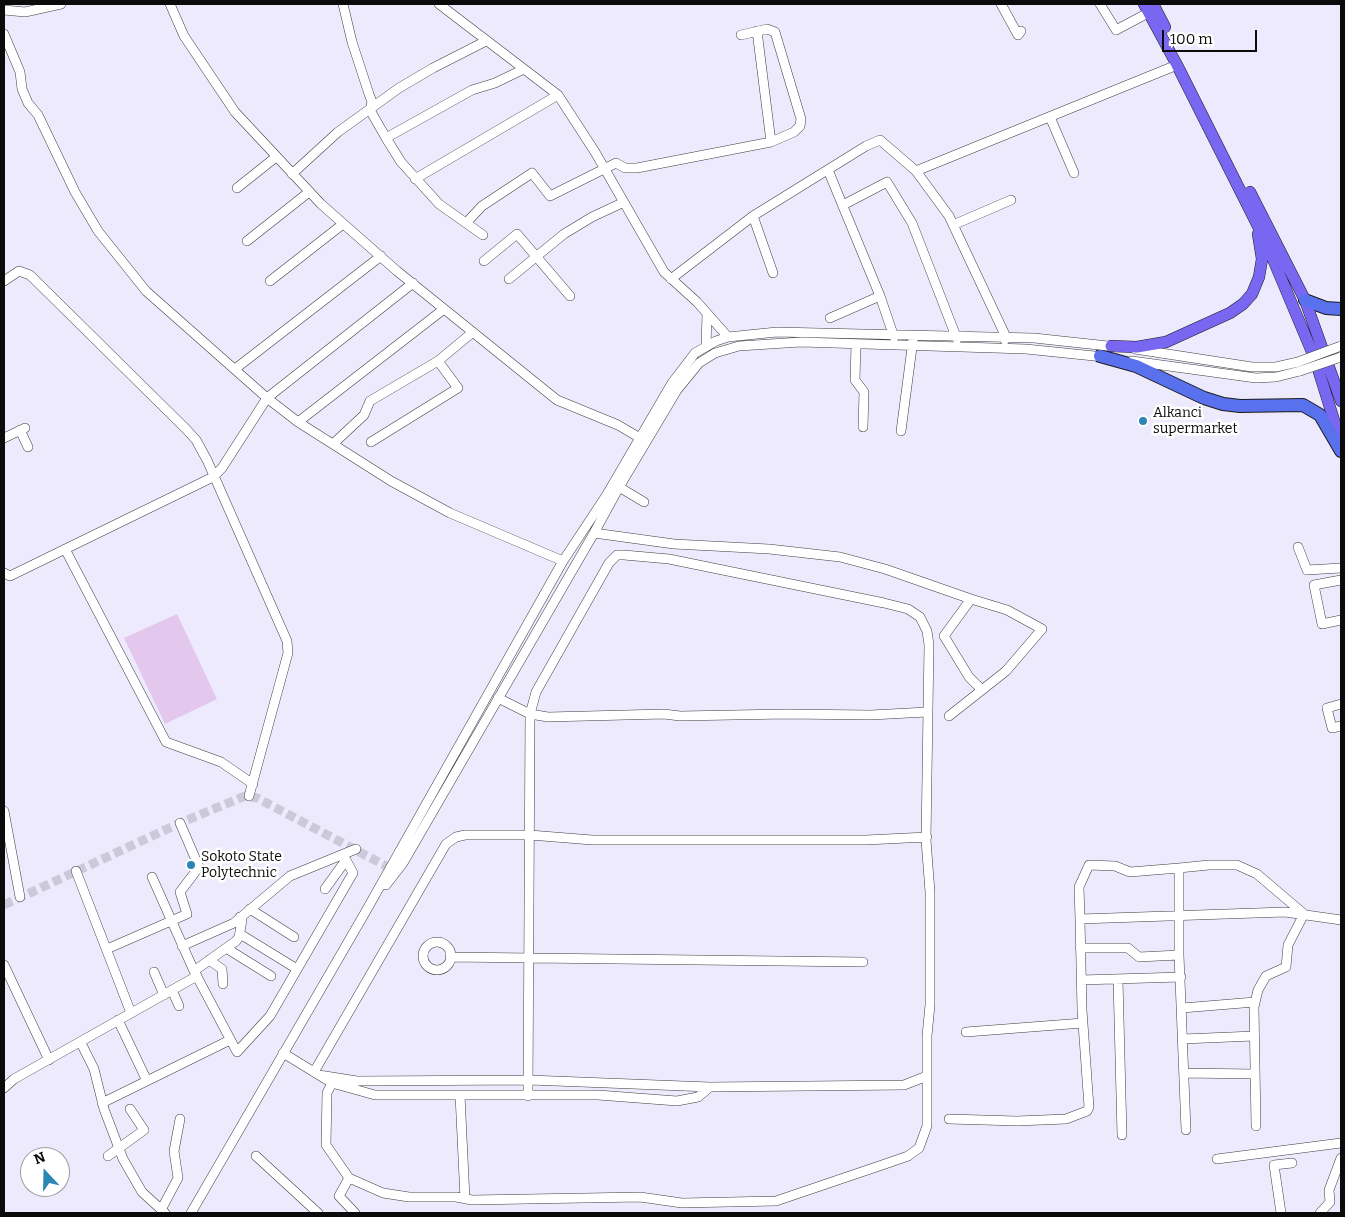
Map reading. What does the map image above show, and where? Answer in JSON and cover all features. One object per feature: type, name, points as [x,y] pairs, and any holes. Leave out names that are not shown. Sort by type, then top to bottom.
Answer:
[{"type":"highway","points":[[1305,300],[1326,308],[1341,309]]},
{"type":"highway","points":[[1100,356],[1136,366],[1204,398],[1223,404],[1240,406],[1303,405],[1320,415],[1341,451]]},
{"type":"main road","points":[[1148,7],[1250,208],[1301,322],[1315,359],[1341,443]]},
{"type":"main road","points":[[1148,7],[1305,300],[1341,401]]},
{"type":"main road","points":[[1110,346],[1137,346],[1166,342],[1230,313],[1243,304],[1256,285],[1262,259],[1257,231],[1250,208]]},
{"type":"street","points":[[4,10],[25,12],[60,4]]},
{"type":"street","points":[[170,4],[184,36],[235,112],[292,174],[343,224],[557,400],[618,424],[640,438]]},
{"type":"street","points":[[343,4],[372,102],[370,110],[386,138],[416,179],[439,204],[483,235]]},
{"type":"street","points":[[439,4],[558,95],[664,272],[697,302],[728,337]]},
{"type":"street","points":[[1001,4],[1018,35],[1021,31]]},
{"type":"street","points":[[1100,4],[1116,30],[1148,7]]},
{"type":"street","points":[[467,222],[482,206],[532,173],[550,196],[616,163],[625,168],[638,168],[771,142],[798,129],[801,119],[774,32],[770,29],[741,35]]},
{"type":"street","points":[[757,31],[771,142]]},
{"type":"street","points":[[4,34],[20,72],[22,89],[28,103],[38,114],[75,192],[98,231],[146,292],[267,398],[298,422],[391,481],[450,513],[563,561]]},
{"type":"street","points":[[292,174],[338,132],[399,88],[486,41]]},
{"type":"street","points":[[916,171],[1177,65]]},
{"type":"street","points":[[386,138],[472,90],[495,83],[524,69]]},
{"type":"street","points":[[416,179],[558,95]]},
{"type":"street","points":[[1050,117],[1074,173]]},
{"type":"street","points":[[671,279],[753,216],[874,141],[880,140],[916,171],[953,225],[1006,337],[1004,348]]},
{"type":"street","points":[[237,188],[276,157]]},
{"type":"street","points":[[828,170],[894,333],[892,345]]},
{"type":"street","points":[[843,205],[887,182],[912,223],[957,335],[957,346]]},
{"type":"street","points":[[247,241],[310,192]]},
{"type":"street","points":[[953,225],[1011,200]]},
{"type":"street","points":[[509,280],[564,234],[592,217],[622,203]]},
{"type":"street","points":[[753,216],[772,273]]},
{"type":"street","points":[[270,282],[343,224]]},
{"type":"street","points":[[484,261],[517,234],[570,296]]},
{"type":"street","points":[[235,369],[381,256]]},
{"type":"street","points":[[4,281],[19,271],[30,275],[186,429],[196,440],[208,460],[213,477],[286,641],[288,652],[249,796]]},
{"type":"street","points":[[4,573],[10,576],[213,477],[222,468],[267,398],[413,283]]},
{"type":"street","points":[[830,318],[880,296]]},
{"type":"street","points":[[298,422],[444,309]]},
{"type":"street","points":[[706,346],[707,314]]},
{"type":"street","points":[[333,444],[364,415],[370,401],[438,361],[473,332]]},
{"type":"street","points":[[191,1213],[366,911],[563,561],[606,496],[680,370],[696,353],[706,346],[728,337],[777,332],[894,333],[1034,338],[1110,346],[1252,367],[1276,367],[1298,362],[1341,346]]},
{"type":"street","points":[[901,431],[914,334]]},
{"type":"street","points":[[366,911],[402,863],[677,390],[693,369],[706,358],[725,349],[752,344],[801,342],[957,346],[1100,356],[1256,378],[1276,377],[1341,357]]},
{"type":"street","points":[[856,344],[855,380],[864,392],[863,427]]},
{"type":"street","points":[[371,442],[458,388],[438,361]]},
{"type":"street","points":[[4,438],[23,429],[28,447]]},
{"type":"street","points":[[619,487],[644,502]]},
{"type":"street","points":[[594,533],[694,546],[769,549],[840,557],[885,569],[1006,610],[1042,629],[1006,671],[949,716]]},
{"type":"street","points":[[1298,547],[1307,570],[1341,568]]},
{"type":"street","points":[[66,549],[166,742],[221,762],[252,784]]},
{"type":"street","points":[[332,1083],[327,1093],[326,1145],[349,1178],[383,1193],[410,1198],[640,1197],[682,1203],[776,1201],[895,1160],[919,1148],[927,1126],[930,1005],[930,892],[927,837],[929,670],[927,631],[920,617],[908,609],[668,559],[624,554],[614,558],[603,571],[586,606],[536,692],[530,714],[528,1096]]},
{"type":"street","points":[[1341,580],[1314,585],[1322,624],[1341,620]]},
{"type":"street","points":[[971,599],[944,636],[969,677],[982,690]]},
{"type":"street","points":[[498,698],[530,714],[548,717],[664,714],[680,716],[871,715],[927,712]]},
{"type":"street","points":[[1341,704],[1326,708],[1332,728],[1341,726]]},
{"type":"street","points":[[4,811],[20,897]]},
{"type":"street","points":[[107,949],[187,914],[180,892],[199,867],[180,823]]},
{"type":"street","points":[[316,1074],[449,841],[465,835],[530,835],[592,840],[866,840],[927,837]]},
{"type":"street","points":[[182,946],[234,923],[290,876],[344,857],[356,849]]},
{"type":"street","points":[[152,877],[182,946],[236,1052],[270,1016],[353,873],[344,857]]},
{"type":"street","points":[[325,889],[344,857]]},
{"type":"street","points":[[948,1119],[1017,1121],[1066,1118],[1087,1111],[1089,1107],[1081,980],[1079,887],[1089,865],[1115,866],[1130,872],[1237,864],[1257,874],[1304,914]]},
{"type":"street","points":[[1179,868],[1179,955],[1186,1130]]},
{"type":"street","points":[[76,871],[131,1013]]},
{"type":"street","points":[[250,909],[294,937]]},
{"type":"street","points":[[1080,919],[1242,913],[1304,914],[1341,920]]},
{"type":"street","points":[[1256,1126],[1255,1002],[1258,990],[1266,976],[1286,967],[1288,945],[1304,914]]},
{"type":"street","points":[[4,1088],[14,1079],[168,993],[196,973],[209,960],[236,941],[240,934],[242,920],[240,917]]},
{"type":"street","points":[[240,934],[297,969]]},
{"type":"street","points":[[226,948],[271,976]]},
{"type":"street","points":[[1080,948],[1128,948],[1139,957],[1179,955]]},
{"type":"street","points":[[450,957],[529,957],[635,961],[863,962]]},
{"type":"street","points":[[209,960],[222,970],[223,984]]},
{"type":"street","points":[[4,965],[49,1060]]},
{"type":"street","points":[[154,972],[179,1006]]},
{"type":"street","points":[[1081,980],[1181,978]]},
{"type":"street","points":[[1118,979],[1122,1135]]},
{"type":"street","points":[[1182,1008],[1255,1002]]},
{"type":"street","points":[[118,1020],[147,1081]]},
{"type":"street","points":[[966,1032],[1083,1022]]},
{"type":"street","points":[[1183,1039],[1254,1036]]},
{"type":"street","points":[[102,1103],[230,1040]]},
{"type":"street","points":[[81,1042],[94,1069],[102,1103],[119,1148],[142,1192],[163,1212],[178,1178],[174,1151],[180,1119]]},
{"type":"street","points":[[283,1053],[332,1083],[375,1095],[598,1095],[677,1101],[698,1097],[710,1087]]},
{"type":"street","points":[[316,1074],[358,1081],[529,1080],[710,1087],[904,1085],[927,1076]]},
{"type":"street","points":[[1184,1074],[1255,1074]]},
{"type":"street","points":[[460,1095],[465,1199]]},
{"type":"street","points":[[108,1156],[144,1130],[130,1109]]},
{"type":"street","points":[[1218,1159],[1341,1143]]},
{"type":"street","points":[[256,1156],[318,1213]]},
{"type":"street","points":[[1320,1213],[1330,1202],[1329,1190],[1341,1158]]},
{"type":"street","points":[[1281,1213],[1274,1165],[1292,1164]]},
{"type":"street","points":[[349,1178],[339,1196],[355,1213]]},
{"type":"shaded area","points":[[177,614],[217,699],[165,724],[124,638]]},
{"type":"tunnel","points":[[4,905],[180,823],[245,796],[257,798],[390,868]]},
{"type":"place","name":"Alkanci supermarket","points":[[1143,421]]},
{"type":"place","name":"Sokoto State Polytechnic","points":[[191,865]]}]
